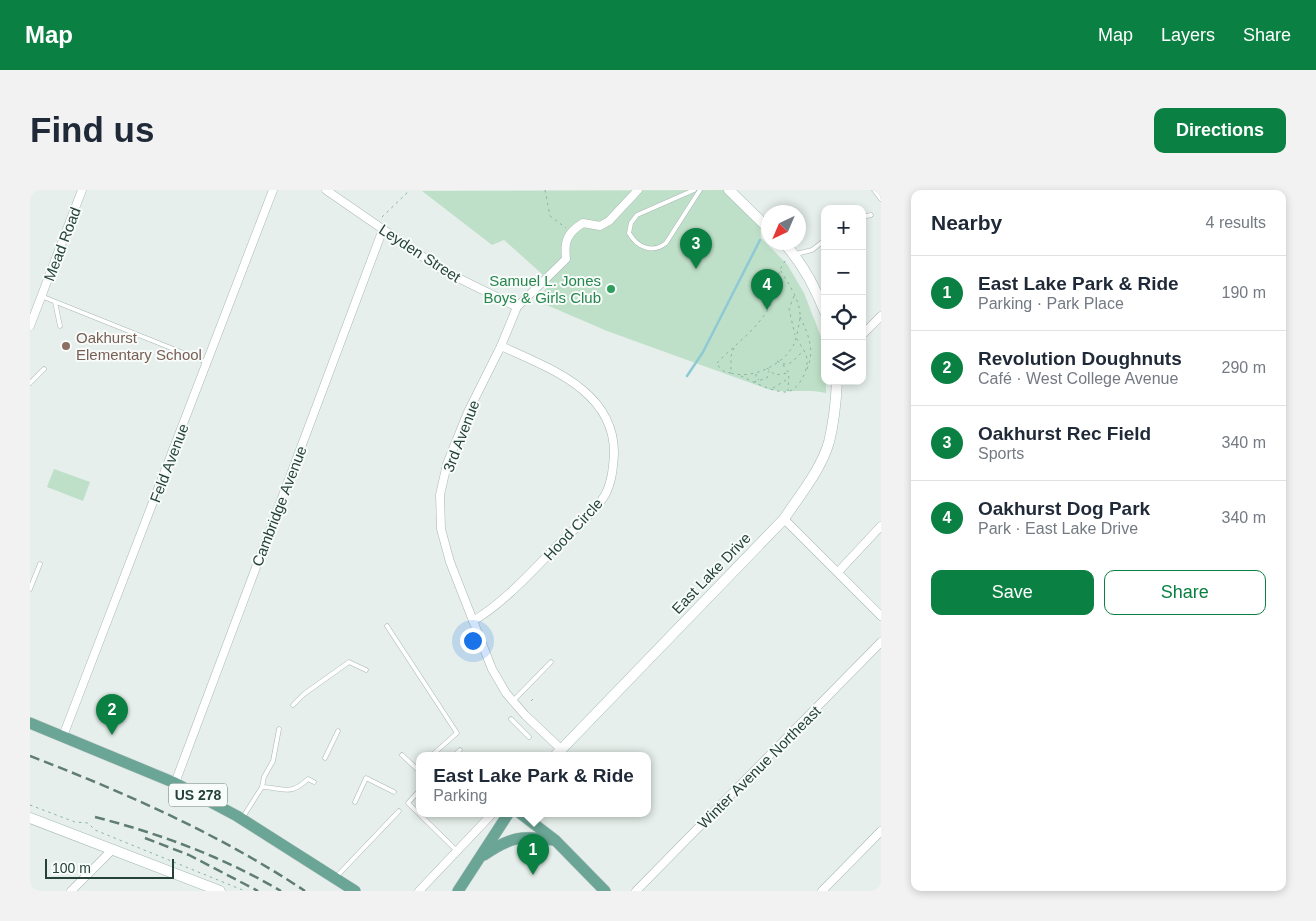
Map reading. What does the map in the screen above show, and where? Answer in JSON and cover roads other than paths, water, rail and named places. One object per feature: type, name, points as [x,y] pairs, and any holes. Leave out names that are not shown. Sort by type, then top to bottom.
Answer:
[{"type":"main road","name":"US 278","points":[[30,723],[175,783],[242,818],[355,891]]},
{"type":"main road","points":[[458,891],[506,817]]},
{"type":"main road","points":[[525,817],[555,840],[605,891]]},
{"type":"main road","points":[[478,858],[504,841],[520,837],[555,840]]},
{"type":"street","name":"Mead Road","points":[[30,326],[82,190]]},
{"type":"street","name":"Feld Avenue","points":[[63,736],[273,190]]},
{"type":"street","name":"Leyden Street","points":[[326,190],[442,270],[517,307]]},
{"type":"street","name":"3rd Avenue","points":[[557,752],[513,701],[492,669],[455,578],[441,529],[440,495],[447,464],[468,412],[501,346],[517,307],[566,259],[564,242],[571,230],[583,223],[600,226],[609,221],[638,190]]},
{"type":"street","points":[[729,190],[761,219]]},
{"type":"street","name":"Cambridge Avenue","points":[[175,783],[383,229]]},
{"type":"street","points":[[786,250],[790,258],[816,289],[821,302]]},
{"type":"street","points":[[866,332],[881,316]]},
{"type":"street","name":"Hood Circle","points":[[473,621],[486,614],[587,515],[604,495],[613,472],[614,447],[609,426],[599,406],[585,391],[557,371],[501,346]]},
{"type":"street","name":"East Lake Drive","points":[[559,752],[784,519],[812,476],[828,444],[836,406],[837,385]]},
{"type":"street","points":[[784,519],[881,616]]},
{"type":"street","points":[[838,572],[881,526]]},
{"type":"street","name":"Winter Avenue Northeast","points":[[636,891],[881,642]]},
{"type":"street","points":[[419,891],[489,817]]},
{"type":"street","points":[[30,818],[220,891]]},
{"type":"street","points":[[822,891],[881,831]]},
{"type":"street","points":[[71,891],[113,849]]},
{"type":"lane","points":[[694,190],[637,215],[631,223],[629,233],[633,240],[640,246],[652,249],[660,248],[666,243],[700,190]]},
{"type":"lane","points":[[874,190],[881,198]]},
{"type":"lane","points":[[866,217],[871,216]]},
{"type":"lane","points":[[790,258],[812,250],[821,243]]},
{"type":"lane","points":[[42,296],[166,349],[208,363]]},
{"type":"lane","points":[[55,302],[60,326]]},
{"type":"lane","points":[[30,383],[44,369]]},
{"type":"lane","points":[[30,589],[40,564]]},
{"type":"lane","points":[[388,626],[457,733],[436,752]]},
{"type":"lane","points":[[293,705],[304,694],[349,662],[366,670]]},
{"type":"lane","points":[[513,701],[551,662]]},
{"type":"lane","points":[[511,719],[529,737]]},
{"type":"lane","points":[[242,818],[262,788],[264,777],[273,761],[279,729]]},
{"type":"lane","points":[[325,758],[338,731]]},
{"type":"lane","points":[[402,755],[416,768]]},
{"type":"lane","points":[[355,802],[366,778],[394,792]]},
{"type":"lane","points":[[262,788],[292,791],[298,789],[308,779],[314,782]]},
{"type":"lane","points":[[416,794],[408,803],[416,811]]},
{"type":"lane","points":[[335,878],[399,811]]},
{"type":"lane","points":[[422,817],[457,851]]},
{"type":"waterway","points":[[687,376],[703,352],[760,240]]},
{"type":"railway","points":[[30,756],[137,800],[206,833],[305,891]]},
{"type":"railway","points":[[95,817],[168,839],[214,857],[281,891]]},
{"type":"railway","points":[[145,838],[189,855],[258,891]]},
{"type":"place","name":"Oakhurst Rec Field","points":[[696,269]]},
{"type":"place","name":"Samuel L. Jones Boys & Girls Club","points":[[611,289]]},
{"type":"place","name":"Oakhurst Dog Park","points":[[767,310]]},
{"type":"place","name":"Oakhurst Elementary School","points":[[66,346]]},
{"type":"place","name":"Revolution Doughnuts","points":[[112,735]]},
{"type":"place","name":"East Lake Park & Ride","points":[[533,875]]}]
